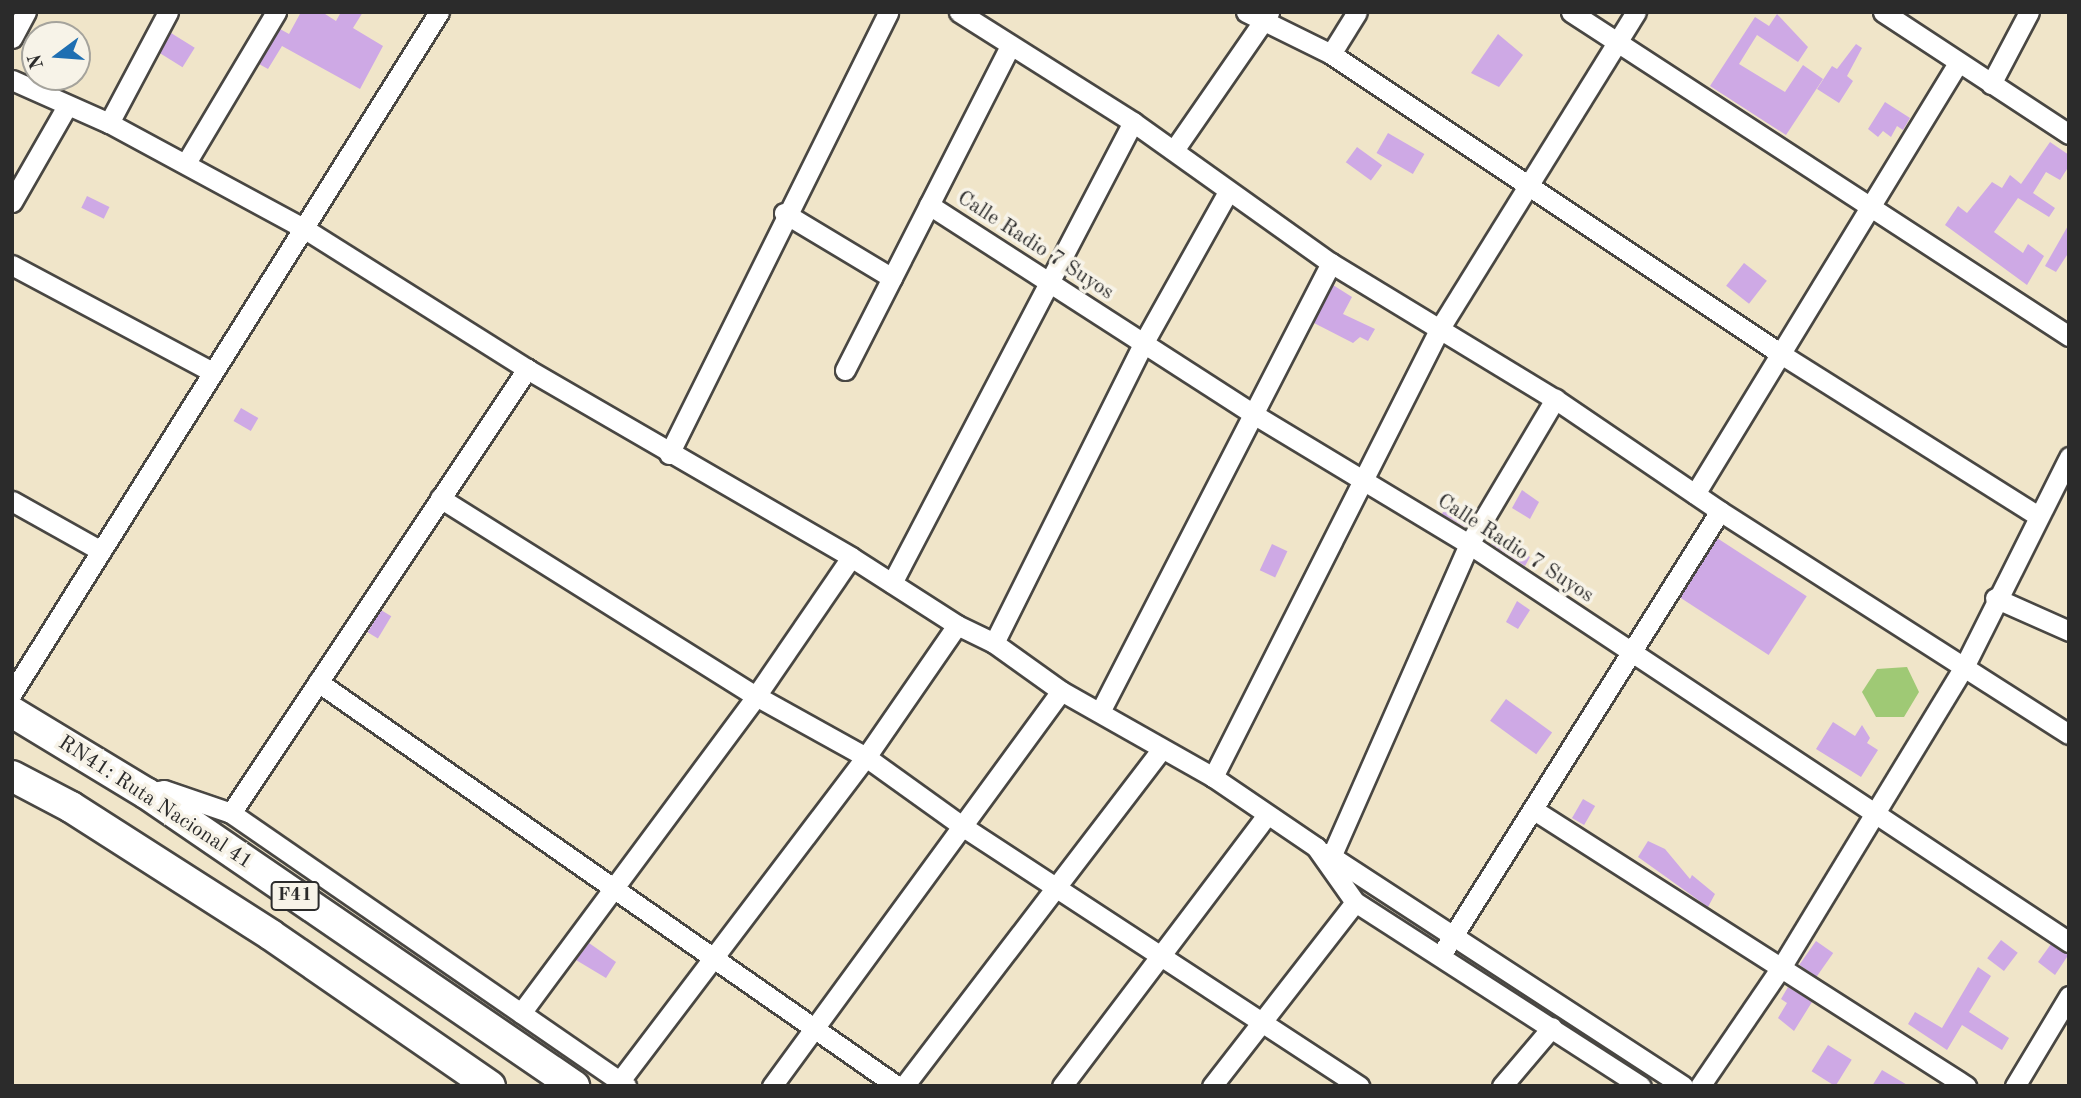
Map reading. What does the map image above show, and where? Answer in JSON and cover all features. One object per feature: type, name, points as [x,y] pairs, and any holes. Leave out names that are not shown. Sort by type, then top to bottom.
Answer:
[{"type":"main road","name":"RN41: Ruta Nacional 41","points":[[12,712],[146,793],[574,1086]]},
{"type":"main road","name":"F41","points":[[12,776],[71,807],[271,935],[490,1086]]},
{"type":"street","points":[[12,38],[26,12]]},
{"type":"street","points":[[109,123],[168,12]]},
{"type":"street","points":[[186,163],[276,12]]},
{"type":"street","points":[[12,693],[439,12]]},
{"type":"street","points":[[669,454],[784,214],[888,12]]},
{"type":"street","points":[[959,12],[1133,122],[1331,263],[1555,399],[1720,511],[2069,734]]},
{"type":"street","points":[[1331,54],[1357,12]]},
{"type":"street","points":[[1571,12],[2069,336]]},
{"type":"street","points":[[1213,777],[1361,478],[1440,328],[1532,186],[1636,12]]},
{"type":"street","points":[[1884,12],[2069,134]]},
{"type":"street","points":[[1991,84],[2029,12]]},
{"type":"street","points":[[1174,150],[1259,16],[1331,54],[1781,354],[2037,515]]},
{"type":"street","points":[[845,370],[1010,46]]},
{"type":"street","points":[[1695,494],[1958,63]]},
{"type":"street","points":[[12,79],[109,123],[305,229],[527,369],[669,454],[851,557],[957,625],[994,643],[1061,691],[1213,777],[1323,852],[1683,1086]]},
{"type":"street","points":[[12,202],[67,106]]},
{"type":"street","points":[[891,583],[1051,285],[1133,122]]},
{"type":"street","points":[[994,643],[1144,342],[1228,192]]},
{"type":"street","name":"Calle Radio 7 Suyos","points":[[929,205],[1255,415],[1469,544],[1874,816],[2069,942]]},
{"type":"street","points":[[784,214],[892,278]]},
{"type":"street","points":[[1100,712],[1331,263]]},
{"type":"street","points":[[12,265],[212,372]]},
{"type":"street","points":[[231,813],[527,369]]},
{"type":"street","points":[[1323,852],[1469,544],[1555,399]]},
{"type":"street","points":[[1700,1086],[1782,967],[1964,667],[1995,598],[2069,457]]},
{"type":"street","points":[[440,498],[756,696],[866,758],[962,826],[1264,1021],[1358,1085]]},
{"type":"street","points":[[12,501],[101,551]]},
{"type":"street","points":[[1441,954],[1720,511]]},
{"type":"street","points":[[521,1013],[756,696],[851,557]]},
{"type":"street","points":[[1995,598],[2069,631]]},
{"type":"street","points":[[146,793],[164,790],[231,813],[620,1084],[712,954],[866,758],[957,625]]},
{"type":"street","points":[[318,682],[712,954],[812,1028],[897,1086]]},
{"type":"street","points":[[772,1086],[1061,691]]},
{"type":"street","points":[[904,1086],[1161,749]]},
{"type":"street","points":[[1534,810],[1965,1086]]},
{"type":"street","points":[[1062,1086],[1268,815]]},
{"type":"street","points":[[1323,852],[1355,902],[1441,954],[1640,1085]]},
{"type":"street","points":[[1212,1086],[1355,902]]},
{"type":"street","points":[[2015,1086],[2069,996]]},
{"type":"street","points":[[1502,1086],[1552,1027]]},
{"type":"green space","points":[[1907,667],[1919,692],[1904,717],[1876,717],[1862,692],[1877,669]]},
{"type":"building","points":[[301,12],[322,12],[336,21],[341,12],[363,12],[353,28],[383,46],[360,89],[282,46],[268,69],[259,64],[280,29],[289,34]]},
{"type":"building","points":[[1777,14],[1808,47],[1798,62],[1757,35],[1739,64],[1785,92],[1803,65],[1823,79],[1786,135],[1710,86],[1755,17],[1769,26]]},
{"type":"building","points":[[171,33],[195,48],[183,67],[159,53]]},
{"type":"building","points":[[1498,34],[1523,55],[1499,87],[1471,73]]},
{"type":"building","points":[[1856,44],[1862,48],[1847,76],[1853,81],[1839,103],[1817,89],[1832,66],[1837,69]]},
{"type":"building","points":[[1885,102],[1910,118],[1903,130],[1897,126],[1891,137],[1883,131],[1878,137],[1868,129]]},
{"type":"building","points":[[1388,133],[1424,154],[1413,174],[1376,153]]},
{"type":"building","points":[[2050,142],[2069,155],[2069,166],[2060,180],[2046,172],[2033,193],[2055,208],[2049,217],[2018,198],[1994,232],[2023,253],[2028,244],[2044,256],[2027,285],[1945,225],[1958,206],[1967,213],[1992,182],[2002,188],[2010,175],[2021,184]]},
{"type":"building","points":[[1357,147],[1382,165],[1371,181],[1346,162]]},
{"type":"building","points":[[87,196],[109,207],[104,219],[81,208]]},
{"type":"building","points":[[2069,224],[2069,252],[2056,272],[2045,266]]},
{"type":"building","points":[[1744,263],[1767,281],[1749,304],[1726,286]]},
{"type":"building","points":[[1333,285],[1352,297],[1343,314],[1375,329],[1368,341],[1360,337],[1353,343],[1314,323]]},
{"type":"building","points":[[241,408],[258,418],[251,431],[234,421]]},
{"type":"building","points":[[1522,490],[1539,502],[1530,519],[1512,508]]},
{"type":"building","points":[[1447,504],[1469,519],[1465,527],[1442,514]]},
{"type":"building","points":[[1496,533],[1530,557],[1525,566],[1491,544]]},
{"type":"building","points":[[1717,538],[1807,596],[1769,655],[1679,597]]},
{"type":"building","points":[[1272,544],[1287,551],[1275,577],[1260,570]]},
{"type":"building","points":[[1517,601],[1530,610],[1518,629],[1506,622]]},
{"type":"building","points":[[381,610],[391,616],[378,638],[368,632]]},
{"type":"building","points":[[1506,699],[1552,733],[1536,754],[1490,721]]},
{"type":"building","points":[[1833,722],[1855,736],[1862,725],[1870,738],[1867,743],[1878,750],[1861,777],[1816,749]]},
{"type":"building","points":[[1583,799],[1595,806],[1584,825],[1572,818]]},
{"type":"building","points":[[1648,841],[1665,849],[1690,879],[1692,875],[1715,894],[1708,907],[1638,857]]},
{"type":"building","points":[[2001,940],[2018,953],[2004,971],[1987,958]]},
{"type":"building","points":[[1816,941],[1833,953],[1817,977],[1799,965]]},
{"type":"building","points":[[589,943],[616,962],[606,978],[576,960]]},
{"type":"building","points":[[2051,944],[2069,954],[2055,975],[2038,962]]},
{"type":"building","points":[[1978,967],[1991,976],[1969,1012],[2009,1038],[2002,1050],[1962,1025],[1947,1050],[1908,1024],[1915,1012],[1942,1028]]},
{"type":"building","points":[[1788,987],[1812,1002],[1794,1031],[1778,1018],[1787,1003],[1781,999]]},
{"type":"building","points":[[1828,1045],[1852,1060],[1835,1086],[1812,1071]]},
{"type":"building","points":[[1882,1070],[1909,1086],[1872,1086]]}]
